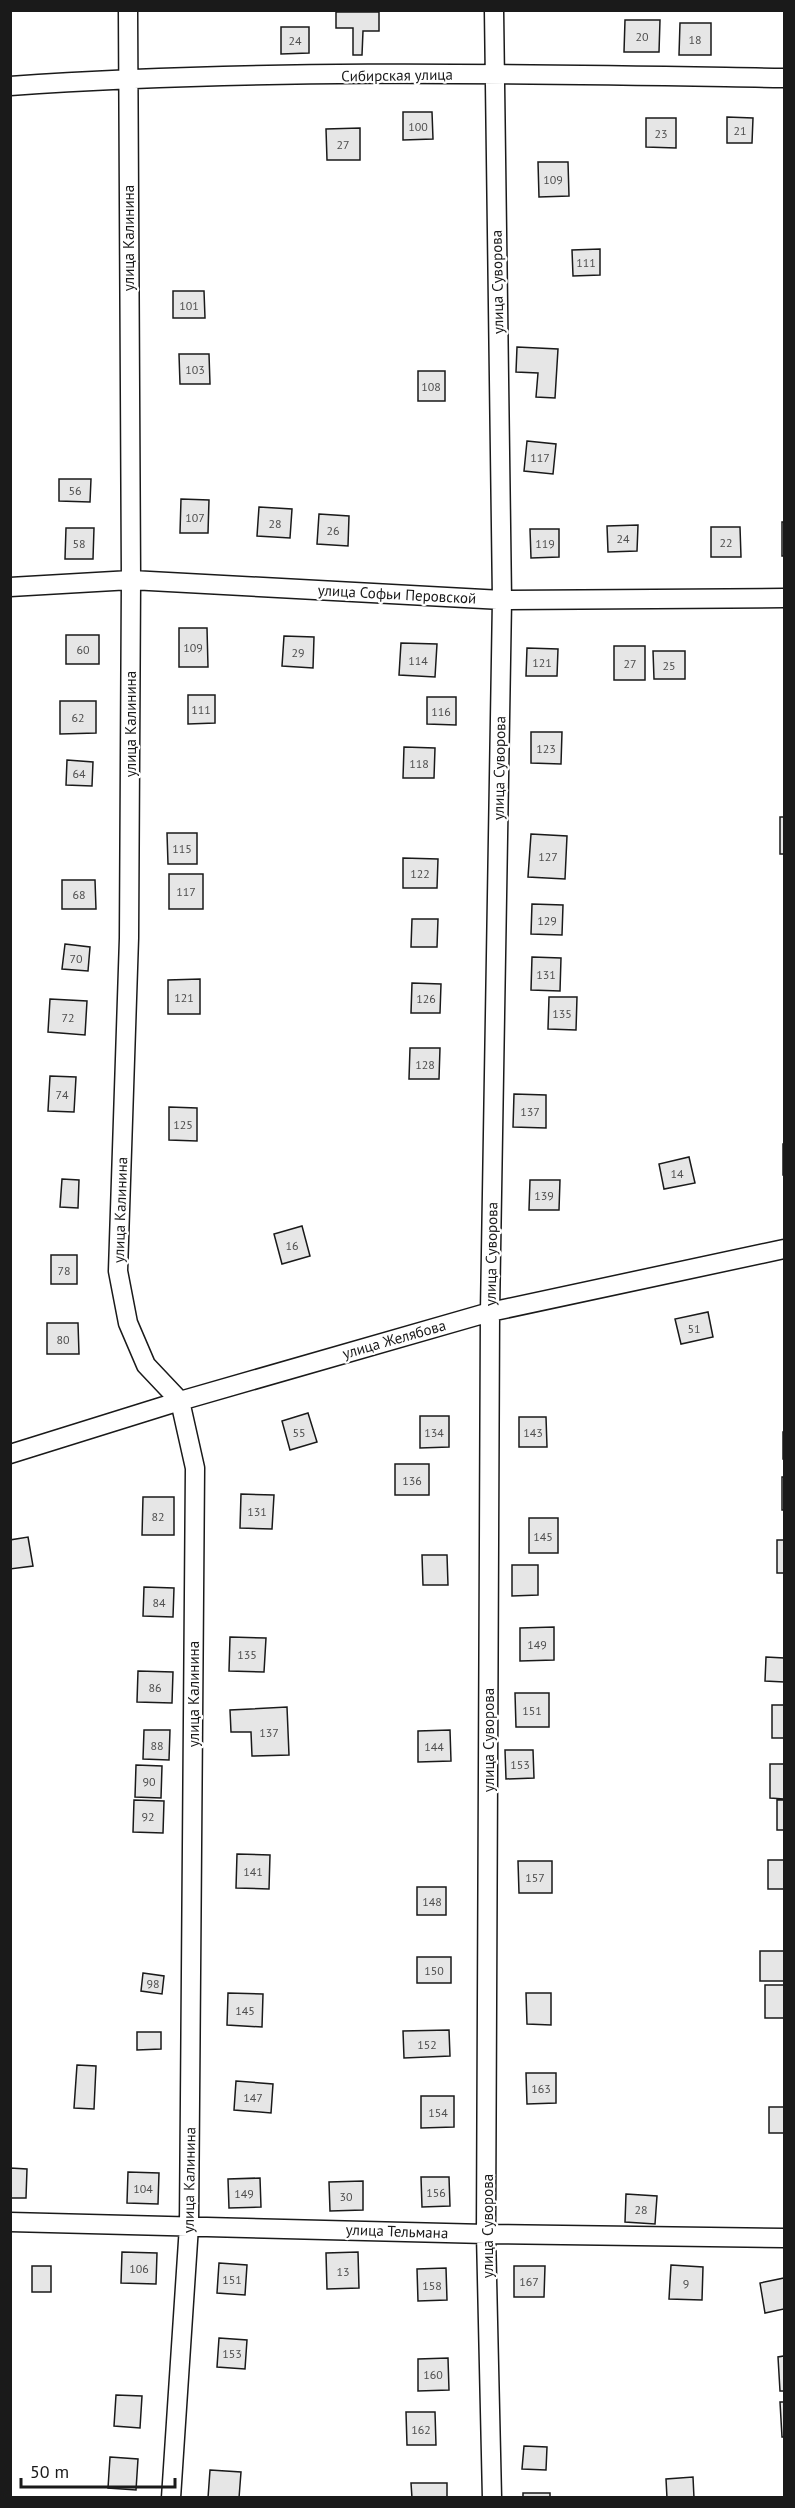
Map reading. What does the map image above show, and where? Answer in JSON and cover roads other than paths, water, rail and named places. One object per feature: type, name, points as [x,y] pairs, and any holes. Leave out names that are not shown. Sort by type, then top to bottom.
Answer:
[{"type":"street","name":"улица Калинина","points":[[128,10],[131,580],[129,938],[118,1271],[128,1323],[146,1365],[180,1401],[195,1468],[189,2226],[171,2498]]},
{"type":"street","name":"улица Суворова","points":[[492,2498],[486,2234],[490,1312],[502,600],[494,10]]},
{"type":"street","name":"Сибирская улица","points":[[10,86],[127,78],[494,74],[784,78]]},
{"type":"street","name":"улица Софьи Перовской","points":[[10,587],[131,580],[502,600],[784,598]]},
{"type":"street","name":"улица Желябова","points":[[10,1454],[180,1401],[490,1312],[784,1249]]},
{"type":"street","name":"улица Тельмана","points":[[10,2222],[486,2234],[784,2238]]}]
